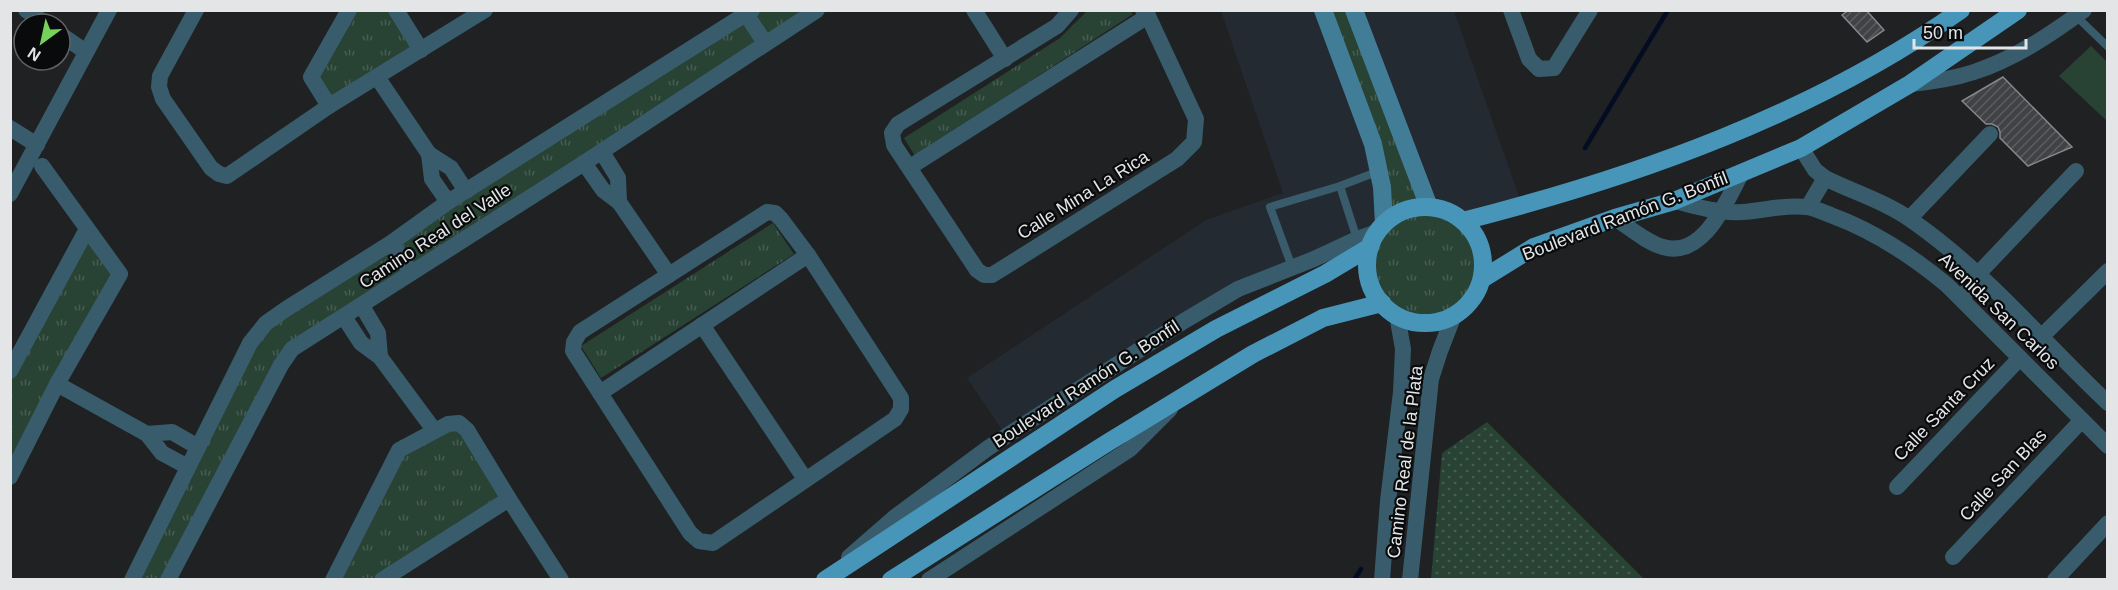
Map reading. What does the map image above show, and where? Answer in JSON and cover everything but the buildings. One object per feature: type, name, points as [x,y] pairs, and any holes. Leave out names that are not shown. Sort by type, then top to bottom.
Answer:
[{"type":"main road","points":[[1323,10],[1373,144],[1382,187],[1372,235],[1367,267],[1371,286],[1382,303],[1397,315],[1416,322],[1435,322],[1454,315],[1469,304],[1479,288],[1483,270],[1482,252],[1475,235],[1463,220],[1447,211],[1429,207],[1411,208],[1393,216],[1372,235]]},
{"type":"main road","points":[[1354,10],[1429,207]]},
{"type":"main road","name":"Boulevard Ramón G. Bonfil","points":[[1482,279],[1534,247],[1615,218],[1674,201],[1801,148],[1910,84],[2018,10]]},
{"type":"main road","points":[[1463,220],[1546,199],[1702,146],[1808,101],[1952,13]]},
{"type":"main road","name":"Boulevard Ramón G. Bonfil","points":[[823,579],[1115,388],[1216,329],[1325,274],[1372,235]]},
{"type":"main road","points":[[891,579],[1253,354],[1323,318],[1382,303]]},
{"type":"street","points":[[10,194],[109,10]]},
{"type":"street","points":[[196,10],[160,75],[159,87],[163,99],[211,168],[227,176],[329,106],[485,10]]},
{"type":"street","points":[[329,106],[311,77],[348,10]]},
{"type":"street","points":[[396,10],[421,50]]},
{"type":"street","name":"Camino Real del Valle","points":[[168,579],[281,365],[292,350],[411,272],[584,164],[817,10]]},
{"type":"street","points":[[974,10],[1005,60]]},
{"type":"street","name":"Calle Mina La Rica","points":[[910,167],[1146,13],[1196,119],[1194,142],[1177,159],[992,275],[984,275],[977,270],[894,145],[892,133],[897,124],[1005,60],[1057,26],[1071,10]]},
{"type":"street","points":[[1511,10],[1529,59],[1539,69],[1554,68],[1590,10]]},
{"type":"street","points":[[749,12],[765,43]]},
{"type":"street","name":"Camino Real del Valle","points":[[132,579],[250,343],[266,323],[391,243],[448,202],[749,12]]},
{"type":"street","points":[[1910,84],[1944,80],[1974,72],[2008,58],[2035,44],[2080,13]]},
{"type":"street","points":[[72,42],[86,52]]},
{"type":"street","points":[[377,77],[429,154],[451,168],[466,191]]},
{"type":"street","points":[[10,128],[37,144]]},
{"type":"street","points":[[1910,218],[1990,134]]},
{"type":"street","name":"Avenida San Carlos","points":[[1801,148],[1815,170],[1825,178],[1910,218],[1946,247],[2105,397]]},
{"type":"street","points":[[602,152],[618,178],[619,202]]},
{"type":"street","points":[[429,154],[432,179],[448,202]]},
{"type":"street","points":[[584,164],[603,190],[619,202],[669,275]]},
{"type":"street","points":[[10,477],[57,384],[120,274],[42,166]]},
{"type":"street","points":[[1962,299],[1977,274],[2076,171]]},
{"type":"street","points":[[1615,218],[1663,248],[1675,249],[1690,245],[1702,236],[1721,211],[1742,172]]},
{"type":"street","points":[[1808,207],[1825,178]]},
{"type":"street","points":[[1845,220],[1859,194]]},
{"type":"street","name":"Avenida San Carlos","points":[[1674,201],[1740,213],[1808,207],[1845,220],[1895,246],[1923,265],[1962,299],[2108,446]]},
{"type":"street","points":[[767,212],[775,213],[782,219],[808,255],[901,398],[901,409],[895,419],[713,543],[699,541],[690,532],[573,351],[574,342],[580,332],[767,212]]},
{"type":"street","points":[[10,371],[87,229]]},
{"type":"street","name":"Boulevard Ramón G. Bonfil","points":[[823,579],[895,517],[988,448],[1174,327],[1238,289],[1372,235]]},
{"type":"street","points":[[391,243],[411,272]]},
{"type":"street","points":[[600,393],[808,255]]},
{"type":"street","points":[[2041,337],[2108,271]]},
{"type":"street","points":[[362,306],[378,333],[380,357]]},
{"type":"street","name":"Camino Real de la Plata","points":[[1382,579],[1388,501],[1401,392],[1403,349],[1397,315]]},
{"type":"street","name":"Camino Real de la Plata","points":[[1410,579],[1431,379],[1454,315]]},
{"type":"street","points":[[344,317],[361,344],[380,357],[434,430]]},
{"type":"street","points":[[702,325],[805,479]]},
{"type":"street","name":"Calle Santa Cruz","points":[[1897,487],[2020,358]]},
{"type":"street","points":[[57,384],[147,434],[162,453],[188,467]]},
{"type":"street","points":[[929,579],[1130,449],[1183,396]]},
{"type":"street","name":"Calle San Blas","points":[[1953,557],[2082,420]]},
{"type":"street","points":[[333,579],[399,450],[434,430],[448,424],[459,423],[467,430],[508,499],[561,579]]},
{"type":"street","points":[[147,434],[172,432],[198,447]]},
{"type":"street","points":[[382,579],[508,499]]},
{"type":"street","points":[[2055,579],[2108,523]]},
{"type":"lane","points":[[2080,13],[2108,47]]},
{"type":"lane","points":[[1292,267],[1270,207],[1340,186],[1379,171]]},
{"type":"lane","points":[[1340,186],[1372,235]]},
{"type":"shaded area","points":[[1221,11],[1323,11],[1373,144],[1384,224],[1238,289],[1006,436],[967,378],[1206,220],[1283,193]]},
{"type":"shaded area","points":[[1354,11],[1454,11],[1522,205],[1463,221],[1447,211],[1429,207]]},
{"type":"green space","points":[[349,11],[396,11],[421,50],[329,106],[311,77]]},
{"type":"green space","points":[[752,11],[817,11],[292,349],[168,579],[132,580],[266,323]]},
{"type":"green space","points":[[1087,11],[1130,11],[1133,14],[915,156],[904,138],[1060,38]]},
{"type":"green space","points":[[1323,11],[1354,11],[1429,207],[1459,217],[1473,231],[1479,243],[1483,271],[1480,285],[1474,298],[1464,308],[1445,319],[1418,322],[1405,319],[1386,306],[1371,285],[1368,264],[1378,230],[1382,187],[1361,118]]},
{"type":"green space","points":[[2091,46],[2107,62],[2107,121],[2059,76]]},
{"type":"green space","points":[[773,223],[794,254],[601,378],[581,346]]},
{"type":"green space","points":[[87,229],[120,274],[11,477],[11,371]]},
{"type":"green space","points":[[1487,422],[1644,579],[1431,579],[1442,453]]},
{"type":"green space","points":[[459,423],[509,499],[382,579],[333,580],[399,450]]},
{"type":"waterway","points":[[1585,148],[1668,10]]},
{"type":"waterway","points":[[1354,580],[1361,569]]}]
